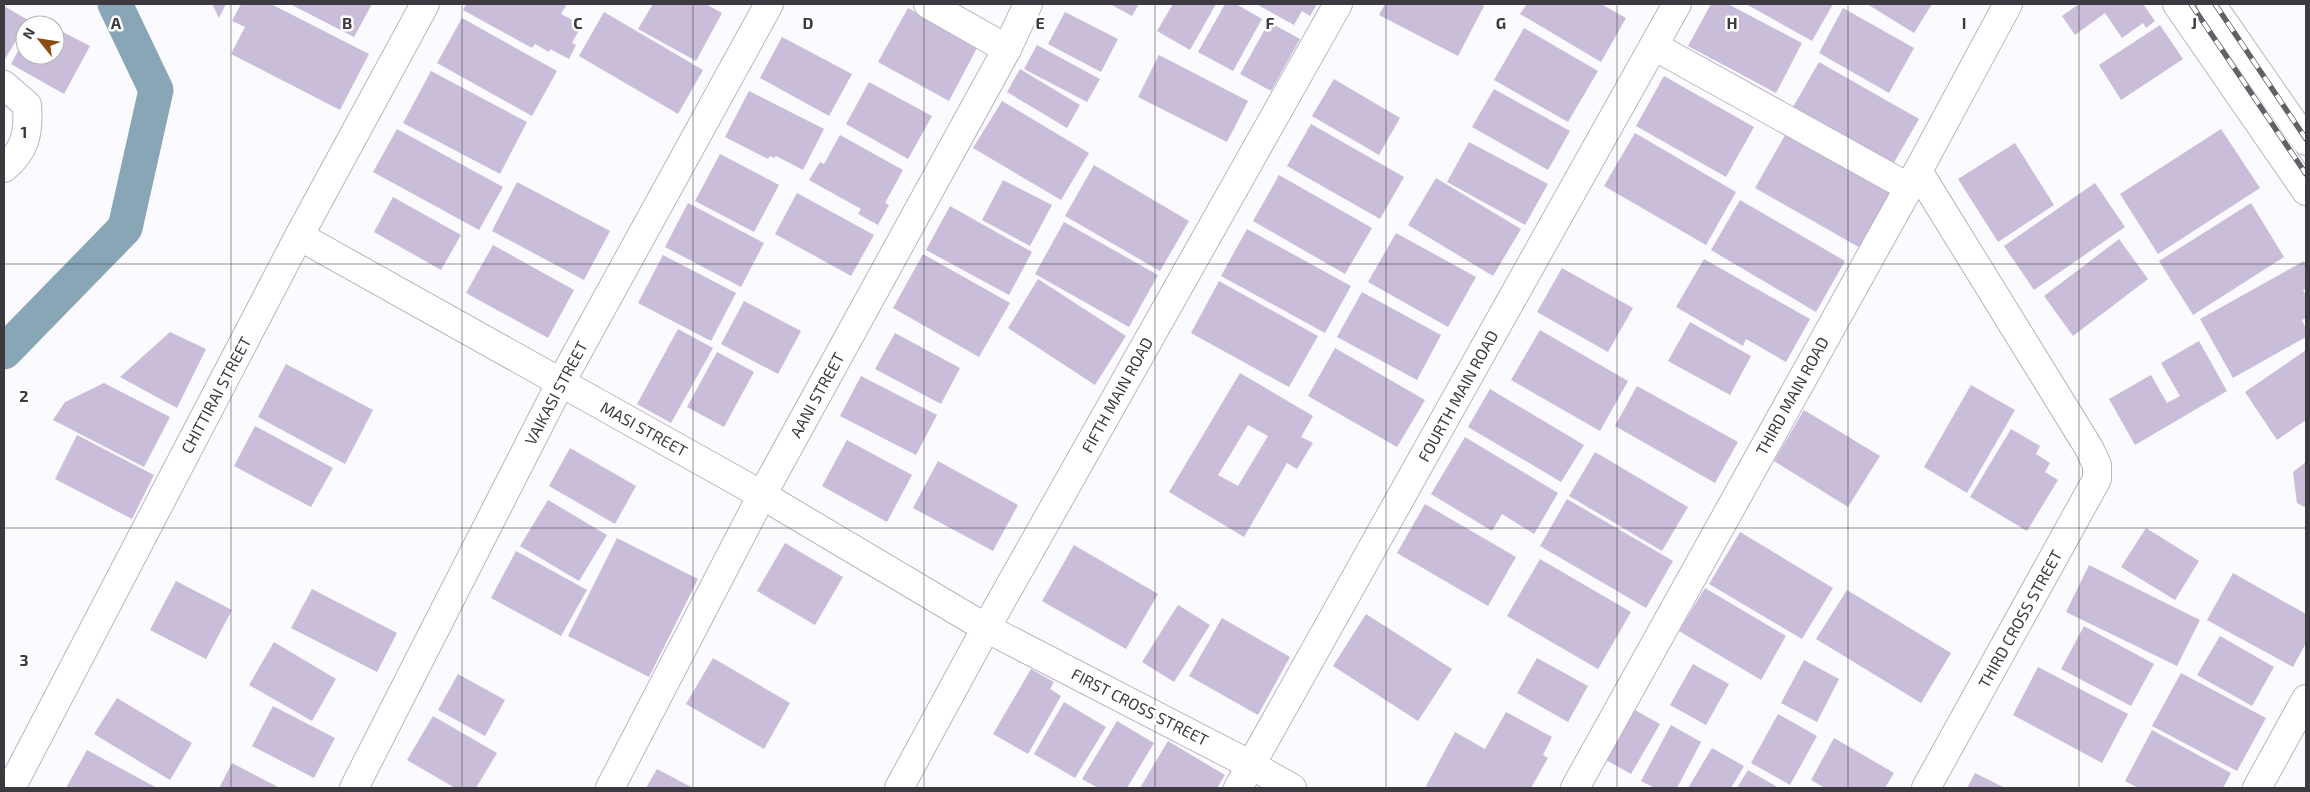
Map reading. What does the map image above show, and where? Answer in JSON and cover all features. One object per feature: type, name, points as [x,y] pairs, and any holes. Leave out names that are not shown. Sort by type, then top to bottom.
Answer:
[{"type":"street","name":"CHITTIRAI STREET","points":[[11,788],[299,236],[425,4]]},
{"type":"street","name":"VAIKASI STREET","points":[[354,788],[561,382],[769,4]]},
{"type":"street","points":[[928,4],[1007,49]]},
{"type":"street","name":"AANI STREET","points":[[610,788],[762,495],[1007,49],[1028,4]]},
{"type":"street","name":"FIFTH MAIN ROAD","points":[[899,788],[986,628],[1338,4]]},
{"type":"street","name":"FOURTH MAIN ROAD","points":[[1238,788],[1676,4]]},
{"type":"street","name":"THIRD MAIN ROAD","points":[[1575,788],[2008,4]]},
{"type":"street","points":[[2177,4],[2306,191]]},
{"type":"street","points":[[2211,4],[2306,141]]},
{"type":"street","points":[[1654,46],[1913,179]]},
{"type":"street","points":[[4,85],[27,105],[28,126],[26,139],[14,160],[4,168]]},
{"type":"street","name":"THIRD CROSS STREET","points":[[1913,179],[2089,448],[2097,465],[2098,479],[1926,788]]},
{"type":"street","name":"MASI STREET","points":[[299,236],[762,495],[986,628]]},
{"type":"street","name":"FIRST CROSS STREET","points":[[986,628],[1292,788]]},
{"type":"street","points":[[2257,788],[2306,699]]},
{"type":"building","points":[[212,4],[226,4],[219,18]]},
{"type":"building","points":[[241,4],[271,4],[369,54],[340,110],[231,54],[245,27],[232,21]]},
{"type":"building","points":[[290,4],[372,4],[354,37]]},
{"type":"building","points":[[466,4],[567,4],[561,14],[582,25],[572,43],[576,45],[569,59],[550,49],[549,52],[535,44],[532,48],[463,10]]},
{"type":"building","points":[[653,4],[706,4],[722,13],[696,61],[638,29]]},
{"type":"building","points":[[1110,4],[1139,4],[1132,16]]},
{"type":"building","points":[[1173,4],[1216,4],[1190,50],[1157,31]]},
{"type":"building","points":[[1225,4],[1236,4],[1262,19],[1233,71],[1198,52]]},
{"type":"building","points":[[1256,4],[1317,4],[1310,16],[1302,11],[1294,25]]},
{"type":"building","points":[[1385,4],[1480,4],[1484,6],[1458,56],[1379,15]]},
{"type":"building","points":[[1527,4],[1601,4],[1626,18],[1601,62],[1520,14]]},
{"type":"building","points":[[1711,4],[1728,4],[1802,43],[1776,93],[1688,46]]},
{"type":"building","points":[[1746,4],[1833,4],[1812,41]]},
{"type":"building","points":[[1867,4],[1932,4],[1914,33]]},
{"type":"building","points":[[2079,4],[2143,4],[2155,21],[2146,28],[2143,23],[2122,38],[2105,13],[2075,35],[2062,16]]},
{"type":"building","points":[[4,6],[19,15],[15,15],[15,42],[4,61]]},
{"type":"building","points":[[908,8],[978,46],[949,101],[878,62]]},
{"type":"building","points":[[1843,8],[1914,48],[1889,93],[1819,53]]},
{"type":"building","points":[[604,12],[703,70],[678,114],[579,56]]},
{"type":"building","points":[[1065,12],[1118,39],[1101,72],[1048,44]]},
{"type":"building","points":[[462,18],[557,71],[532,116],[437,63]]},
{"type":"building","points":[[1269,22],[1300,39],[1271,91],[1240,74]]},
{"type":"building","points":[[2160,25],[2183,59],[2121,100],[2099,65]]},
{"type":"building","points":[[1524,28],[1598,71],[1568,122],[1494,80]]},
{"type":"building","points":[[65,33],[90,46],[64,94],[11,64],[15,57],[15,65],[65,65]]},
{"type":"building","points":[[782,37],[852,74],[829,116],[760,78]]},
{"type":"building","points":[[1037,45],[1100,79],[1087,102],[1024,69]]},
{"type":"building","points":[[1159,55],[1248,101],[1227,142],[1138,97]]},
{"type":"building","points":[[1819,62],[1919,119],[1889,171],[1789,114]]},
{"type":"building","points":[[1020,69],[1080,105],[1067,128],[1007,92]]},
{"type":"building","points":[[431,71],[527,122],[500,174],[403,123]]},
{"type":"building","points":[[1664,76],[1754,127],[1726,177],[1636,126]]},
{"type":"building","points":[[1334,79],[1400,118],[1379,155],[1312,116]]},
{"type":"building","points":[[869,82],[932,116],[908,159],[846,124]]},
{"type":"building","points":[[1494,89],[1570,131],[1548,170],[1472,127]]},
{"type":"building","points":[[749,91],[824,129],[803,170],[776,156],[774,158],[770,156],[768,159],[725,137]]},
{"type":"building","points":[[1002,101],[1089,153],[1061,200],[973,148]]},
{"type":"building","points":[[1311,124],[1404,177],[1380,219],[1287,166]]},
{"type":"building","points":[[1789,128],[1896,190],[1862,249],[1755,188]]},
{"type":"building","points":[[397,129],[503,187],[479,230],[373,172]]},
{"type":"building","points":[[2221,129],[2260,188],[2158,254],[2120,194]]},
{"type":"building","points":[[1635,133],[1736,192],[1706,245],[1604,186]]},
{"type":"building","points":[[840,135],[903,170],[885,203],[889,205],[878,225],[858,214],[861,209],[809,180],[820,162],[824,164]]},
{"type":"building","points":[[1469,142],[1548,184],[1525,225],[1447,182]]},
{"type":"building","points":[[2015,143],[2054,205],[1998,242],[1958,179]]},
{"type":"building","points":[[720,154],[779,185],[754,232],[695,201]]},
{"type":"building","points":[[1094,165],[1189,221],[1160,271],[1065,216]]},
{"type":"building","points":[[1279,175],[1372,228],[1345,274],[1253,221]]},
{"type":"building","points":[[1436,178],[1521,229],[1493,276],[1408,225]]},
{"type":"building","points":[[1003,180],[1052,205],[1030,246],[982,220]]},
{"type":"building","points":[[517,182],[610,231],[584,280],[492,231]]},
{"type":"building","points":[[2095,183],[2125,227],[2034,290],[2004,246]]},
{"type":"building","points":[[797,193],[874,235],[851,276],[775,234]]},
{"type":"building","points":[[393,197],[461,235],[441,270],[374,232]]},
{"type":"building","points":[[1740,200],[1845,261],[1816,312],[1711,250]]},
{"type":"building","points":[[688,203],[764,243],[741,287],[665,247]]},
{"type":"building","points":[[2251,203],[2284,257],[2193,315],[2159,261]]},
{"type":"building","points":[[950,206],[1032,252],[1009,295],[926,250]]},
{"type":"building","points":[[1064,222],[1158,275],[1129,327],[1035,274]]},
{"type":"building","points":[[1247,229],[1351,286],[1325,333],[1221,276]]},
{"type":"building","points":[[1396,233],[1476,277],[1448,327],[1368,282]]},
{"type":"building","points":[[2119,239],[2148,279],[2073,336],[2044,296]]},
{"type":"building","points":[[493,245],[574,290],[548,338],[466,293]]},
{"type":"building","points":[[923,254],[1010,303],[979,357],[893,308]]},
{"type":"building","points":[[663,255],[736,293],[711,341],[638,303]]},
{"type":"building","points":[[1704,259],[1810,319],[1786,362],[1746,339],[1743,346],[1676,307]]},
{"type":"building","points":[[2304,261],[2306,265],[2306,289],[2303,290],[2306,296],[2306,318],[2302,320],[2306,329],[2306,337],[2233,378],[2200,319]]},
{"type":"building","points":[[1562,268],[1633,308],[1608,352],[1537,312]]},
{"type":"building","points":[[1038,279],[1126,336],[1095,385],[1008,328]]},
{"type":"building","points":[[1219,281],[1318,336],[1289,387],[1191,333]]},
{"type":"building","points":[[1362,292],[1441,335],[1417,380],[1337,337]]},
{"type":"building","points":[[744,301],[801,331],[778,374],[721,344]]},
{"type":"building","points":[[1690,322],[1751,356],[1730,395],[1668,361]]},
{"type":"building","points":[[678,329],[713,348],[671,423],[637,404]]},
{"type":"building","points":[[1540,330],[1628,381],[1600,431],[1511,380]]},
{"type":"building","points":[[170,332],[206,349],[177,408],[120,377]]},
{"type":"building","points":[[895,333],[960,368],[941,404],[875,369]]},
{"type":"building","points":[[2199,341],[2227,391],[2135,445],[2109,399],[2151,375],[2167,403],[2180,396],[2161,363]]},
{"type":"building","points":[[1335,348],[1425,400],[1397,447],[1308,396]]},
{"type":"building","points":[[2306,350],[2306,420],[2277,440],[2245,392]]},
{"type":"building","points":[[717,352],[754,372],[724,427],[687,407]]},
{"type":"building","points":[[286,364],[373,410],[345,464],[258,417]]},
{"type":"building","points":[[1240,373],[1313,416],[1301,437],[1313,443],[1297,469],[1287,463],[1244,537],[1169,492]],"holes":[[[1248,425],[1268,436],[1238,486],[1218,475]]]},
{"type":"building","points":[[861,376],[937,415],[916,455],[840,416]]},
{"type":"building","points":[[104,383],[170,417],[144,467],[53,420],[65,402]]},
{"type":"building","points":[[1971,385],[2015,410],[1967,493],[1924,467]]},
{"type":"building","points":[[1637,386],[1738,442],[1715,483],[1615,426]]},
{"type":"building","points":[[1490,389],[1584,445],[1561,482],[1468,427]]},
{"type":"building","points":[[1804,410],[1880,456],[1848,507],[1774,461]]},
{"type":"building","points":[[255,426],[333,468],[311,507],[234,466]]},
{"type":"building","points":[[2011,429],[2040,446],[2036,454],[2050,463],[2045,472],[2058,480],[2027,531],[1970,497]]},
{"type":"building","points":[[77,435],[154,475],[132,519],[55,479]]},
{"type":"building","points":[[1465,437],[1558,493],[1534,534],[1502,514],[1492,531],[1431,494]]},
{"type":"building","points":[[847,440],[912,475],[887,522],[822,486]]},
{"type":"building","points":[[570,448],[636,486],[615,524],[549,486]]},
{"type":"building","points":[[1595,452],[1688,507],[1662,551],[1569,496]]},
{"type":"building","points":[[938,461],[1018,505],[993,551],[913,508]]},
{"type":"building","points":[[2306,462],[2306,508],[2297,503],[2293,472]]},
{"type":"building","points":[[1567,499],[1673,561],[1646,608],[1540,546]]},
{"type":"building","points":[[548,500],[607,535],[579,581],[520,546]]},
{"type":"building","points":[[1425,504],[1516,557],[1488,606],[1397,553]]},
{"type":"building","points":[[2146,528],[2199,561],[2175,600],[2121,567]]},
{"type":"building","points":[[1740,532],[1833,588],[1802,639],[1709,584]]},
{"type":"building","points":[[617,538],[698,579],[649,677],[568,636]]},
{"type":"building","points":[[785,543],[843,577],[815,625],[757,591]]},
{"type":"building","points":[[1074,545],[1158,594],[1126,649],[1042,601]]},
{"type":"building","points":[[516,551],[587,590],[561,636],[491,598]]},
{"type":"building","points":[[1540,559],[1631,612],[1598,669],[1507,616]]},
{"type":"building","points":[[2089,565],[2200,620],[2177,666],[2066,612]]},
{"type":"building","points":[[2233,573],[2306,614],[2306,643],[2293,667],[2207,620]]},
{"type":"building","points":[[176,581],[232,610],[206,659],[150,630]]},
{"type":"building","points":[[1705,588],[1786,636],[1761,680],[1679,631]]},
{"type":"building","points":[[312,589],[397,633],[377,672],[291,628]]},
{"type":"building","points":[[1847,590],[1951,653],[1921,703],[1816,639]]},
{"type":"building","points":[[1178,605],[1210,625],[1174,682],[1142,662]]},
{"type":"building","points":[[1366,614],[1452,669],[1418,721],[1333,666]]},
{"type":"building","points":[[1222,618],[1290,657],[1258,715],[1189,676]]},
{"type":"building","points":[[2084,626],[2154,664],[2131,706],[2061,669]]},
{"type":"building","points":[[2220,636],[2274,667],[2252,706],[2197,675]]},
{"type":"building","points":[[274,642],[336,679],[312,721],[249,685]]},
{"type":"building","points":[[713,658],[790,703],[764,749],[686,704]]},
{"type":"building","points":[[1537,658],[1588,686],[1568,722],[1517,693]]},
{"type":"building","points":[[1804,660],[1839,679],[1817,722],[1781,703]]},
{"type":"building","points":[[1693,664],[1729,684],[1706,725],[1670,705]]},
{"type":"building","points":[[2038,667],[2128,714],[2102,763],[2013,715]]},
{"type":"building","points":[[1031,669],[1054,682],[1050,689],[1061,696],[1028,754],[993,734]]},
{"type":"building","points":[[2181,673],[2266,718],[2237,771],[2152,726]]},
{"type":"building","points":[[458,674],[505,700],[485,736],[438,710]]},
{"type":"building","points":[[117,698],[192,743],[170,780],[94,734]]},
{"type":"building","points":[[1064,702],[1106,727],[1075,778],[1034,754]]},
{"type":"building","points":[[1626,705],[1660,724],[1631,774],[1597,755]]},
{"type":"building","points":[[273,706],[335,738],[314,778],[252,746]]},
{"type":"building","points":[[1506,712],[1552,737],[1543,755],[1548,758],[1531,788],[1425,788],[1455,732],[1485,749]]},
{"type":"building","points":[[1778,714],[1817,736],[1790,785],[1751,763]]},
{"type":"building","points":[[433,716],[497,753],[476,788],[455,788],[407,760]]},
{"type":"building","points":[[1117,721],[1154,743],[1127,788],[1098,788],[1082,779]]},
{"type":"building","points":[[1671,725],[1701,742],[1677,788],[1655,788],[1641,781]]},
{"type":"building","points":[[2152,730],[2231,773],[2223,788],[2138,788],[2125,781]]},
{"type":"building","points":[[1834,738],[1894,773],[1885,788],[1825,788],[1811,780]]},
{"type":"building","points":[[1168,741],[1225,775],[1217,788],[1140,788]]},
{"type":"building","points":[[1712,748],[1744,766],[1731,788],[1688,788]]},
{"type":"building","points":[[87,750],[157,788],[66,788]]},
{"type":"building","points":[[232,763],[280,788],[219,788]]},
{"type":"building","points":[[657,769],[693,788],[646,788]]},
{"type":"building","points":[[1748,770],[1779,788],[1737,788]]},
{"type":"building","points":[[1975,773],[2005,788],[1967,788]]},
{"type":"waterway","points":[[4,352],[125,228],[156,90],[115,4]]},
{"type":"railway","points":[[2191,4],[2306,174]]},
{"type":"railway","points":[[2215,4],[2306,139]]}]
